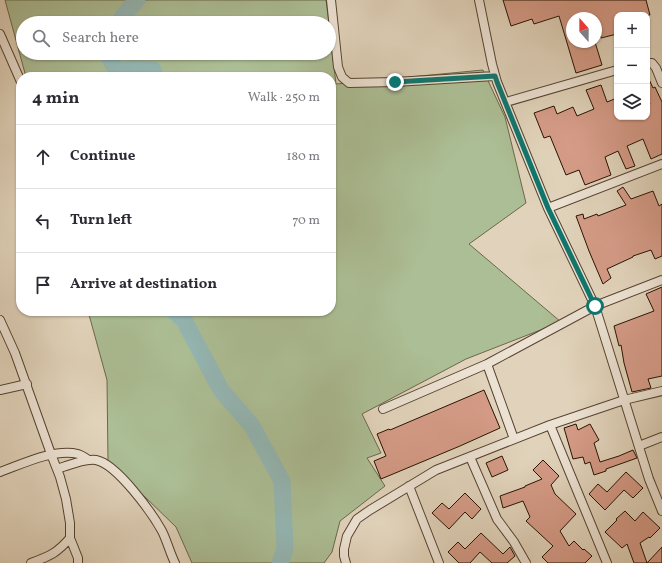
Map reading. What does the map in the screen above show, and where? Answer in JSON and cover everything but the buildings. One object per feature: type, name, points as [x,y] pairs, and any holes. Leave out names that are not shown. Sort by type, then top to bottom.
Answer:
[{"type":"street","points":[[331,0],[333,16]]},
{"type":"street","points":[[479,0],[497,82],[548,208],[595,306],[649,479],[662,511]]},
{"type":"street","points":[[0,34],[17,72]]},
{"type":"street","points":[[336,48],[338,67],[342,77],[349,83],[395,82],[495,76]]},
{"type":"street","points":[[650,63],[652,63],[656,68],[662,83]]},
{"type":"street","points":[[506,102],[614,71]]},
{"type":"street","points":[[548,208],[662,164]]},
{"type":"street","points":[[383,409],[487,364],[595,306],[662,280]]},
{"type":"street","points":[[0,320],[27,384],[60,477],[70,523],[70,538],[78,558],[78,563]]},
{"type":"street","points":[[487,364],[514,439]]},
{"type":"street","points":[[0,390],[27,384]]},
{"type":"street","points":[[343,561],[347,536],[357,519],[436,470],[550,424],[624,400],[662,392]]},
{"type":"street","points":[[550,424],[607,563]]},
{"type":"street","points":[[639,446],[662,437]]},
{"type":"street","points":[[0,472],[51,454],[68,452],[80,454],[88,460]]},
{"type":"street","points":[[470,457],[497,519],[514,542],[526,563]]},
{"type":"street","points":[[57,469],[88,460],[96,460],[106,464],[114,470],[138,496],[150,512],[162,532],[174,563]]},
{"type":"street","points":[[409,486],[439,563]]},
{"type":"street","points":[[31,563],[49,556],[60,549],[70,538]]},
{"type":"green space","points":[[5,0],[326,0],[328,16],[16,16],[16,40]]},
{"type":"green space","points":[[21,60],[333,60],[335,72],[25,72]]},
{"type":"green space","points":[[483,70],[505,117],[526,203],[469,244],[561,322],[466,359],[362,414],[381,453],[367,458],[385,486],[340,521],[332,552],[324,563],[192,563],[176,527],[108,461],[107,380],[89,316],[336,316],[336,84]]},
{"type":"waterway","points":[[123,16],[137,0]]},
{"type":"waterway","points":[[111,60],[117,71],[133,69],[153,70],[154,72]]},
{"type":"waterway","points":[[180,316],[184,320],[221,390],[252,426],[282,481],[285,549],[280,563]]},
{"type":"route","points":[[395,82],[495,76],[548,208],[595,306]]}]
